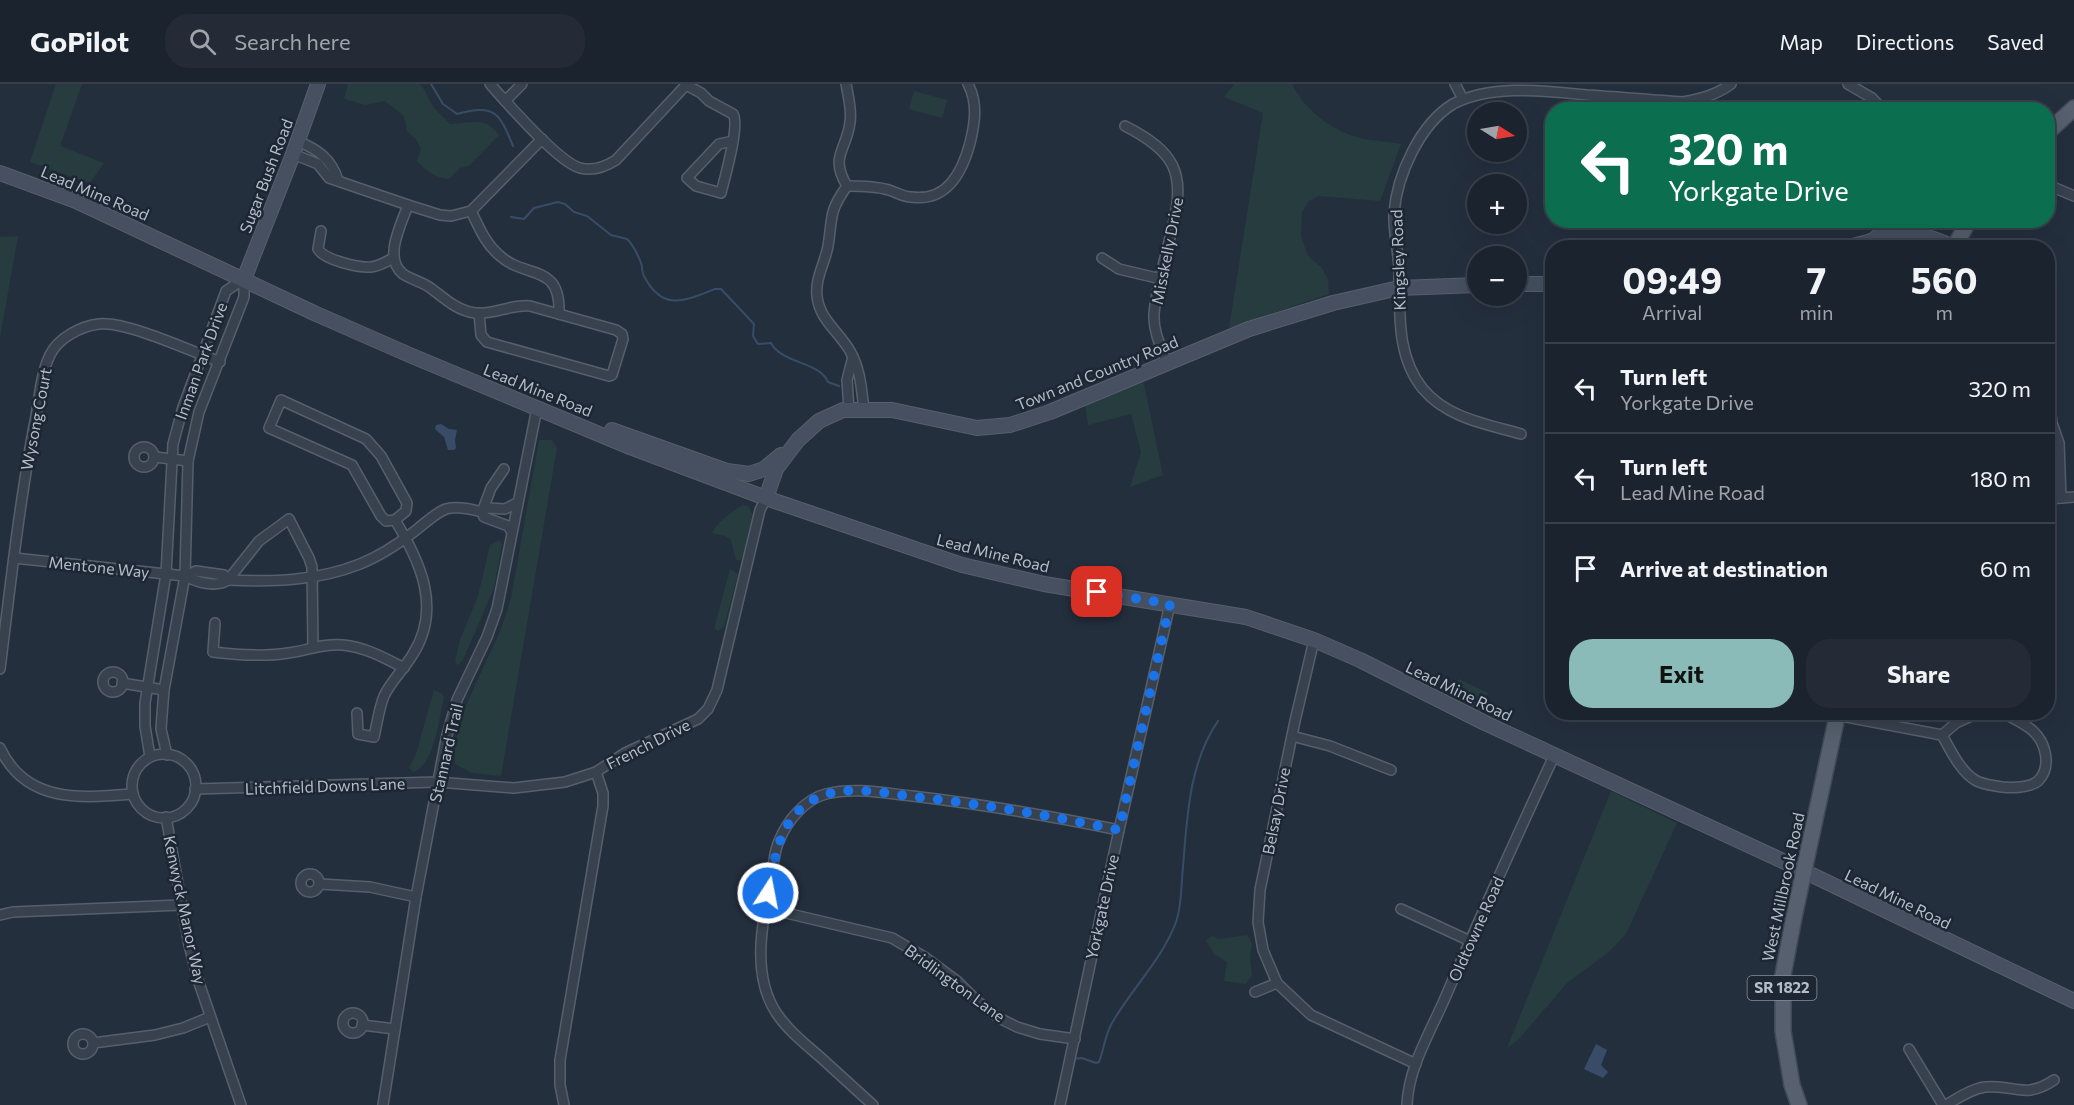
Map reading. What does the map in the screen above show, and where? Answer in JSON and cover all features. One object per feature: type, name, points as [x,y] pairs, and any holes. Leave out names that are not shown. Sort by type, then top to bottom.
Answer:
[{"type":"main road","name":"Sugar Bush Road","points":[[244,279],[318,84]]},
{"type":"main road","points":[[2055,126],[2074,108]]},
{"type":"main road","name":"Lead Mine Road","points":[[0,173],[76,201],[325,318],[511,397],[663,460],[766,498],[962,565],[1044,584],[1246,617],[1314,640],[1554,756],[2074,1001]]},
{"type":"main road","points":[[1872,240],[1880,235],[1903,234],[1937,240]]},
{"type":"main road","points":[[1527,284],[1545,284]]},
{"type":"main road","name":"Town and Country Road","points":[[766,498],[776,469],[798,440],[819,421],[833,414],[849,410],[892,410],[977,428],[1000,428],[1050,412],[1249,329],[1333,303],[1399,288],[1467,285]]},
{"type":"main road","points":[[511,397],[575,416],[728,471],[749,474],[764,469],[798,440]]},
{"type":"main road","name":"West Millbrook Road","points":[[1798,1105],[1785,1046],[1782,993],[1785,961],[1837,720]]},
{"type":"street","points":[[490,84],[542,139],[578,168],[588,169],[609,165],[686,85],[733,114],[736,124],[733,141],[721,193],[696,186],[687,178],[719,144],[733,141]]},
{"type":"street","points":[[505,100],[522,84]]},
{"type":"street","points":[[846,84],[850,122],[839,159],[839,169],[847,186]]},
{"type":"street","points":[[847,186],[876,187],[911,198],[933,195],[952,183],[964,164],[974,127],[975,102],[968,84]]},
{"type":"street","points":[[1455,84],[1463,99]]},
{"type":"street","name":"Kingsley Road","points":[[1521,434],[1450,411],[1434,401],[1412,372],[1404,352],[1394,213],[1400,180],[1413,150],[1434,122],[1452,105],[1489,91],[1523,90],[1683,102],[1701,99],[1731,84]]},
{"type":"street","points":[[1848,84],[1876,102]]},
{"type":"street","name":"Misskelly Drive","points":[[1125,126],[1150,140],[1165,155],[1172,163],[1179,182],[1178,205],[1154,315],[1158,340],[1167,363]]},
{"type":"street","points":[[296,147],[325,156],[335,170],[338,180],[408,205],[440,215],[452,216],[471,211],[542,139]]},
{"type":"street","points":[[847,186],[833,207],[828,245],[817,281],[816,293],[822,314],[843,340],[859,369],[864,409]]},
{"type":"street","points":[[2055,188],[2074,196]]},
{"type":"street","points":[[408,205],[393,258],[402,273],[429,286],[456,307],[479,313],[521,305],[616,330],[623,339],[612,375],[487,342],[481,335],[479,313]]},
{"type":"street","points":[[471,211],[484,236],[499,256],[548,279],[560,300],[559,314]]},
{"type":"street","points":[[321,231],[318,249],[326,257],[371,267],[381,265],[393,258]]},
{"type":"street","points":[[1101,258],[1119,269],[1161,279]]},
{"type":"street","name":"Inman Park Drive","points":[[150,757],[144,712],[166,574],[171,459],[178,424],[226,291],[244,279]]},
{"type":"street","name":"Inman Park Drive","points":[[167,755],[161,729],[164,690],[185,576],[188,461],[199,412],[244,297],[244,279]]},
{"type":"street","name":"Wysong Court","points":[[0,669],[21,499],[43,379],[50,354],[59,343],[75,332],[86,327],[111,324],[220,362]]},
{"type":"street","points":[[849,410],[848,380],[853,357]]},
{"type":"street","points":[[281,399],[358,434],[374,446],[407,503],[406,511],[394,520],[386,522],[381,516],[351,465],[269,428],[281,399]]},
{"type":"street","name":"Stannard Trail","points":[[384,1105],[416,897],[446,739],[457,700],[487,637],[497,609],[537,408]]},
{"type":"street","points":[[2055,435],[2059,443],[2061,498]]},
{"type":"street","points":[[155,457],[188,461]]},
{"type":"street","points":[[504,469],[491,488],[482,512],[484,517],[508,526],[512,532]]},
{"type":"street","points":[[2055,498],[2074,497]]},
{"type":"street","name":"French Drive","points":[[564,1105],[560,1085],[560,1060],[603,806],[603,794],[596,772],[625,753],[698,719],[708,710],[717,690],[760,510],[766,498]]},
{"type":"street","points":[[482,512],[487,508],[505,509],[517,503]]},
{"type":"street","name":"Mentone Way","points":[[14,558],[185,576],[196,572],[224,575],[228,580],[276,582],[313,578],[369,561],[446,509],[470,509],[482,512]]},
{"type":"street","points":[[228,580],[259,541],[289,519],[309,558],[313,578],[313,647]]},
{"type":"street","points":[[357,713],[358,734],[374,737],[384,696],[421,639],[427,614],[427,598],[421,571],[406,538],[394,520]]},
{"type":"street","name":"Yorkgate Drive","points":[[1060,1105],[1170,604]]},
{"type":"street","points":[[215,623],[213,652],[242,655],[276,654],[328,644],[352,646],[375,653],[404,668]]},
{"type":"street","name":"Belsay Drive","points":[[1314,640],[1260,890],[1258,922],[1263,950],[1277,982],[1311,1015],[1416,1064]]},
{"type":"street","points":[[123,683],[164,690]]},
{"type":"street","points":[[1868,720],[1942,735],[1973,779],[1983,784],[2007,788],[2037,783],[2046,764],[2046,752],[2039,739],[2032,730],[2016,720]]},
{"type":"street","points":[[1942,735],[1963,720]]},
{"type":"street","points":[[1292,736],[1330,746],[1391,770]]},
{"type":"street","points":[[0,748],[18,774],[27,782],[49,792],[75,797],[133,794]]},
{"type":"street","points":[[167,755],[178,758],[189,766],[195,777],[195,789],[192,800],[185,810],[175,815],[157,818],[146,814],[137,806],[133,794],[133,783],[139,766],[150,757],[167,755]]},
{"type":"street","name":"Oldtowne Road","points":[[1407,1105],[1416,1064],[1554,756]]},
{"type":"street","name":"Litchfield Downs Lane","points":[[195,789],[437,782],[514,788],[565,782],[596,772]]},
{"type":"street","points":[[873,1105],[796,1035],[777,1014],[767,994],[762,971],[761,940],[765,908],[778,841],[792,819],[805,805],[823,795],[843,791],[864,791],[930,798],[1049,816],[1119,830]]},
{"type":"street","name":"Kenwyck Manor Way","points":[[166,817],[189,945],[210,1017],[241,1105]]},
{"type":"street","points":[[320,884],[370,887],[416,897]]},
{"type":"street","points":[[0,915],[182,905]]},
{"type":"street","name":"Bridlington Lane","points":[[765,908],[892,938],[926,958],[957,981],[978,1002],[999,1018],[1025,1029],[1075,1039]]},
{"type":"street","points":[[1401,909],[1470,941]]},
{"type":"street","points":[[1256,992],[1277,982]]},
{"type":"street","points":[[93,1043],[155,1035],[183,1028],[210,1017]]},
{"type":"street","points":[[363,1025],[395,1029]]},
{"type":"street","points":[[1909,1049],[1945,1105],[1973,1090],[1984,1087],[2026,1091],[2040,1089],[2054,1080]]},
{"type":"green space","points":[[56,84],[82,84],[60,146],[104,163],[90,183],[30,162]]},
{"type":"green space","points":[[348,84],[419,84],[434,108],[450,124],[483,123],[489,125],[499,135],[469,166],[460,168],[449,179],[435,176],[417,161],[421,149],[416,139],[407,131],[404,116],[385,101],[365,105],[344,99]]},
{"type":"green space","points":[[1234,84],[1292,84],[1317,116],[1343,132],[1359,138],[1401,144],[1380,201],[1319,196],[1309,201],[1302,212],[1301,236],[1308,256],[1322,268],[1328,279],[1329,294],[1229,328],[1263,113],[1224,97]]},
{"type":"green space","points":[[914,91],[947,100],[942,118],[909,109]]},
{"type":"green space","points":[[18,236],[0,338],[0,237]]},
{"type":"green space","points":[[1143,379],[1163,475],[1130,487],[1141,452],[1131,414],[1088,425],[1085,404]]},
{"type":"green space","points":[[539,440],[552,440],[557,448],[501,776],[472,773],[455,764],[455,744],[466,705],[501,629],[511,598]]},
{"type":"green space","points":[[743,505],[749,507],[752,514],[745,555],[741,560],[736,560],[731,540],[712,533],[722,521]]},
{"type":"green space","points":[[500,540],[502,544],[494,588],[463,660],[458,665],[455,662],[460,640],[478,596],[490,545]]},
{"type":"green space","points":[[730,569],[738,574],[724,627],[718,631],[714,629]]},
{"type":"green space","points":[[1459,679],[1488,693],[1479,711],[1450,696]]},
{"type":"green space","points":[[434,690],[442,694],[444,698],[435,739],[426,760],[420,768],[413,772],[409,768],[416,754]]},
{"type":"green space","points":[[1611,791],[1677,823],[1626,934],[1609,952],[1567,983],[1519,1039],[1507,1048]]},
{"type":"green space","points":[[1247,935],[1252,943],[1250,958],[1252,975],[1246,984],[1224,981],[1227,962],[1214,954],[1206,940],[1212,936],[1219,939]]},
{"type":"water","points":[[441,424],[449,429],[457,430],[454,450],[448,450],[444,437],[435,429],[436,425]]},
{"type":"water","points":[[1596,1044],[1607,1050],[1601,1065],[1608,1072],[1603,1078],[1584,1069]]},
{"type":"waterway","points":[[431,84],[443,104],[457,114],[480,110],[494,114],[504,125],[513,146]]},
{"type":"waterway","points":[[511,217],[524,219],[534,208],[558,202],[565,204],[574,212],[587,216],[611,235],[627,239],[642,265],[643,274],[658,295],[666,299],[683,300],[721,289],[754,324],[753,336],[758,344],[771,343],[783,355],[817,370],[828,382],[839,386]]},
{"type":"waterway","points":[[1073,1059],[1082,1058],[1099,1062],[1112,1023],[1170,936],[1176,922],[1180,902],[1186,829],[1195,773],[1208,737],[1218,721]]},
{"type":"route","points":[[768,893],[778,841],[792,819],[805,805],[823,795],[843,791],[930,798],[1049,816],[1119,830],[1170,604],[1097,592]]}]
